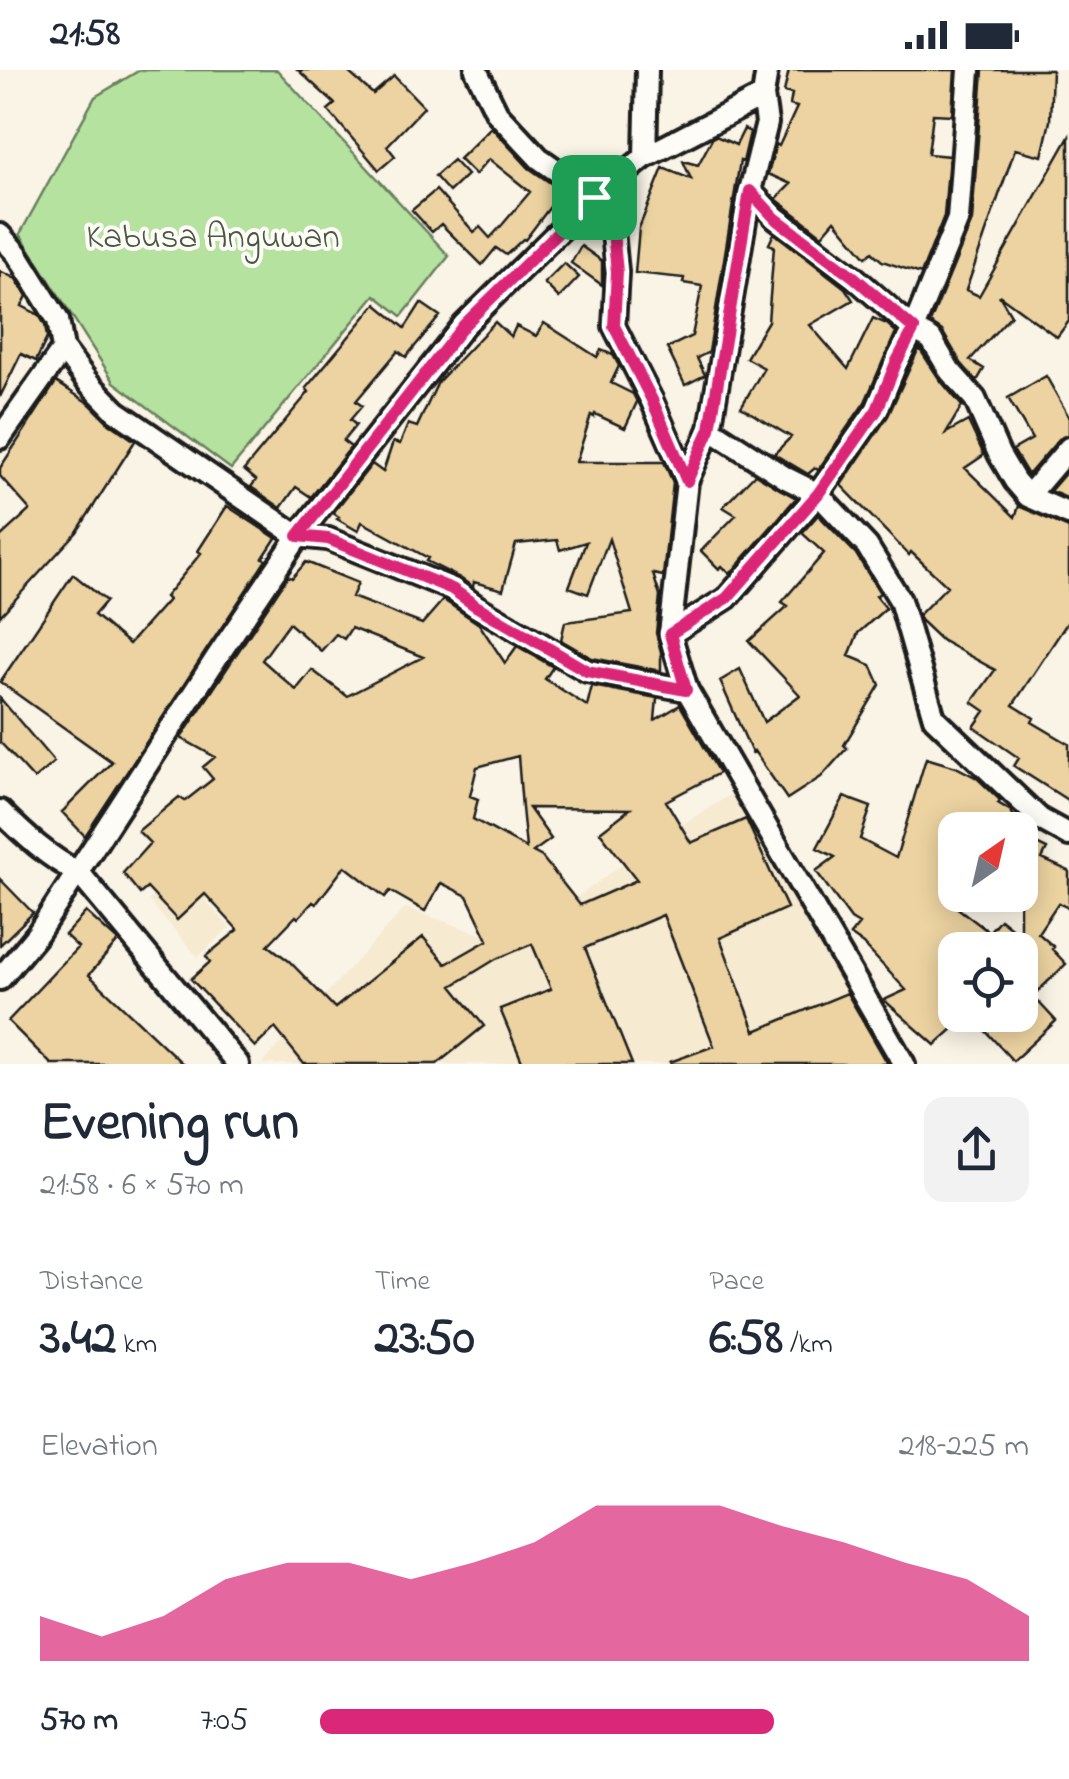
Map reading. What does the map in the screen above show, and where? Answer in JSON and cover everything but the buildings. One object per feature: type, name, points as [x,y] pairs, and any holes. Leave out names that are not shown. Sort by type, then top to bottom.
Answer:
[{"type":"street","points":[[476,70],[496,112],[539,158],[594,197],[605,214],[613,232],[617,272],[614,326],[687,481]]},
{"type":"street","points":[[645,158],[647,70]]},
{"type":"street","points":[[766,70],[766,123],[750,191],[710,429],[687,481],[670,634],[686,690],[904,1064]]},
{"type":"street","points":[[670,634],[727,598],[818,494],[877,410],[958,218],[969,70]]},
{"type":"street","points":[[0,980],[79,873],[298,536],[464,325],[594,197],[645,158],[763,96]]},
{"type":"street","points":[[750,191],[775,218],[930,339],[950,371],[975,399],[1015,481],[1028,496],[1069,514]]},
{"type":"street","points":[[0,235],[58,320],[63,348],[116,411],[298,536],[328,539],[452,589],[587,671],[686,690]]},
{"type":"street","points":[[0,438],[63,348]]},
{"type":"street","points":[[710,429],[818,494],[866,546],[900,600],[934,718],[1040,819],[1069,835]]},
{"type":"street","points":[[1028,496],[1069,448]]},
{"type":"street","points":[[0,812],[30,842],[79,873],[238,1064]]},
{"type":"shaded area","points":[[743,787],[903,1064],[262,1064],[405,908],[490,937],[562,908],[652,843]]},
{"type":"shaded area","points":[[196,853],[223,882],[205,900],[230,927],[198,957],[149,901]]},
{"type":"green space","name":"Kabusa Anguwan","points":[[140,70],[277,70],[449,256],[402,316],[375,295],[231,469],[114,382],[20,234],[95,97]]},
{"type":"route","points":[[750,191],[775,218],[854,277],[914,329],[877,410],[818,494],[727,598],[670,634],[686,690],[587,671],[452,589],[328,539],[298,536],[464,325],[594,197],[613,232],[617,272],[614,326],[687,481],[710,429],[750,191]]}]
